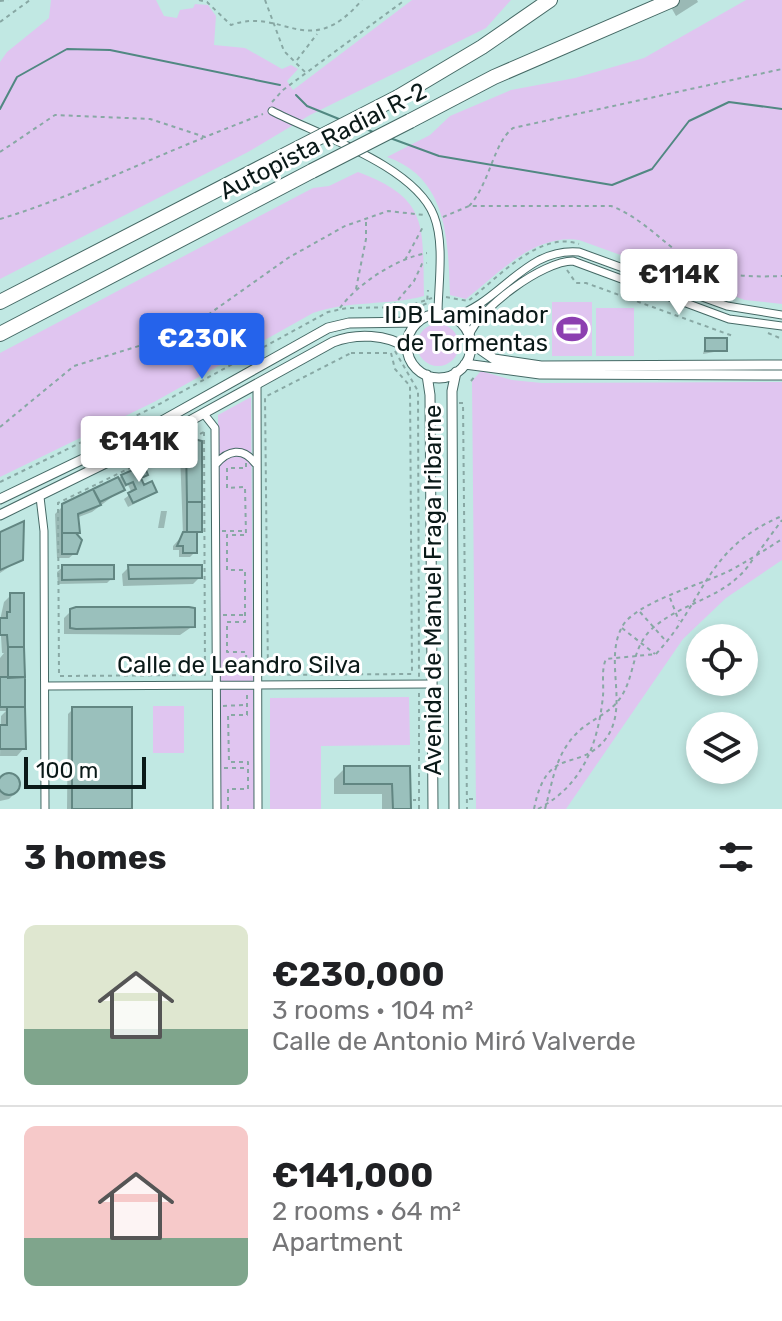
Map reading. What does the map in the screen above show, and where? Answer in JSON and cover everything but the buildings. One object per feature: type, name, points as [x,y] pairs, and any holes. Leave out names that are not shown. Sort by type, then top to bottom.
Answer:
[{"type":"highway","name":"Autopista Radial R-2","points":[[0,302],[398,97],[482,47],[550,0]]},
{"type":"highway","name":"Autopista Radial R-2","points":[[0,334],[494,77],[672,0]]},
{"type":"street","points":[[272,111],[406,180],[435,217],[438,314]]},
{"type":"street","points":[[0,499],[162,421],[328,328],[349,323],[418,322],[438,314],[452,317],[469,311],[538,259],[566,251],[579,252],[727,306],[782,315]]},
{"type":"street","points":[[418,322],[411,332],[407,348],[413,364],[427,375],[447,377],[465,364],[477,320],[546,267],[573,261],[729,319],[782,329]]},
{"type":"street","points":[[452,317],[470,339],[494,359],[541,366],[782,365]]},
{"type":"street","points":[[0,515],[204,414],[342,339],[386,338],[407,348]]},
{"type":"street","points":[[465,364],[540,374],[782,375]]},
{"type":"street","name":"Avenida de Manuel Fraga Iribarne","points":[[454,809],[456,372]]},
{"type":"street","name":"Avenida de Manuel Fraga Iribarne","points":[[427,375],[430,404],[433,809]]},
{"type":"street","points":[[257,386],[258,809]]},
{"type":"street","points":[[204,414],[215,428],[217,809]]},
{"type":"street","points":[[216,465],[231,452],[246,453],[256,465]]},
{"type":"street","points":[[40,497],[44,510],[45,809]]},
{"type":"street","name":"Calle de Leandro Silva","points":[[45,686],[432,684]]},
{"type":"path","points":[[0,1],[8,0]]},
{"type":"path","points":[[0,22],[30,0]]},
{"type":"path","points":[[199,0],[207,2],[231,25],[249,19],[318,32]]},
{"type":"path","points":[[265,0],[284,51],[306,73]]},
{"type":"path","points":[[296,61],[318,32],[353,10],[362,0]]},
{"type":"path","points":[[0,219],[54,202],[127,168],[272,111],[271,104],[283,90],[405,0]]},
{"type":"path","points":[[469,206],[489,177],[505,134],[513,128],[782,69]]},
{"type":"path","points":[[0,152],[55,115],[150,119],[205,137]]},
{"type":"path","points":[[0,427],[74,366],[155,341],[195,324],[288,258],[366,218],[388,211],[445,217],[469,206],[611,206],[631,214],[703,268],[758,277],[782,276]]},
{"type":"path","points":[[356,290],[366,239],[366,218]]},
{"type":"path","points":[[404,261],[424,225]]},
{"type":"path","points":[[0,482],[154,407],[339,309],[356,290],[404,261],[427,253]]},
{"type":"path","points":[[392,307],[422,264],[427,263]]},
{"type":"path","points":[[571,267],[565,266],[576,283],[586,283],[733,336]]},
{"type":"path","points":[[405,315],[424,306],[428,290]]},
{"type":"path","points":[[339,309],[406,307],[428,298]]},
{"type":"path","points":[[373,307],[374,315]]},
{"type":"path","points":[[782,329],[765,330],[782,339]]},
{"type":"path","points":[[389,347],[415,382],[419,675]]},
{"type":"path","points":[[351,353],[391,353],[395,369],[410,386],[412,674],[268,675],[265,397],[351,353]]},
{"type":"path","points":[[458,403],[467,809]]},
{"type":"path","points":[[417,404],[430,404]]},
{"type":"path","points":[[204,432],[205,675],[59,676],[58,503],[204,432]]},
{"type":"path","points":[[228,809],[228,789],[248,789],[248,762],[229,762],[228,715],[247,715],[246,652],[227,652],[227,622],[245,622],[245,570],[227,570],[227,535],[246,535],[246,531],[245,487],[227,488],[227,468],[246,468],[246,453]]},
{"type":"path","points":[[536,809],[538,788],[578,731],[616,705],[623,694],[640,642],[654,627],[734,582],[782,518]]},
{"type":"path","points":[[592,751],[601,716],[606,659],[656,654],[719,558],[739,539],[782,518]]},
{"type":"path","points":[[220,531],[253,531]]},
{"type":"path","points":[[536,809],[575,779],[592,751],[611,731],[616,705],[616,656],[621,628],[639,611],[703,584],[782,539]]},
{"type":"path","points":[[670,597],[679,621]]},
{"type":"path","points":[[639,611],[666,641]]},
{"type":"path","points":[[221,615],[254,615]]},
{"type":"path","points":[[621,628],[656,654]]},
{"type":"path","points":[[221,666],[254,666]]},
{"type":"path","points":[[419,693],[419,809]]},
{"type":"path","points":[[222,706],[254,705]]},
{"type":"path","points":[[554,767],[592,751]]},
{"type":"path","points":[[545,809],[554,767]]},
{"type":"path","points":[[222,768],[254,768]]},
{"type":"path","points":[[469,799],[474,799]]},
{"type":"shaded area","points":[[51,0],[156,0],[164,16],[177,18],[180,10],[193,8],[195,4],[208,5],[216,16],[214,45],[245,48],[282,69],[291,65],[298,69],[287,81],[293,90],[412,0],[511,0],[486,28],[310,115],[248,152],[0,279],[0,62],[7,52],[49,18]]},
{"type":"shaded area","points":[[746,0],[782,0],[782,304],[745,300],[579,240],[547,243],[532,249],[466,299],[450,295],[445,233],[433,195],[407,167],[387,157],[430,135],[450,116],[511,90],[575,78],[644,58]]},
{"type":"shaded area","points":[[358,172],[399,193],[418,219],[423,252],[424,296],[341,306],[313,313],[154,402],[0,477],[0,353],[313,188],[329,186]]},
{"type":"shaded area","name":"IDB Laminador de Tormentas","points":[[552,302],[592,302],[592,356],[552,356]]},
{"type":"shaded area","name":"IDB Laminador de Tormentas","points":[[596,308],[634,308],[634,356],[596,356]]},
{"type":"shaded area","points":[[438,324],[453,330],[459,345],[453,360],[438,366],[423,360],[417,345],[423,330]]},
{"type":"shaded area","points":[[481,371],[512,380],[542,383],[782,382],[782,560],[726,598],[699,624],[686,624],[686,636],[566,809],[476,809],[472,381]]},
{"type":"shaded area","points":[[251,397],[254,809],[221,809],[218,415]]},
{"type":"shaded area","points":[[409,697],[410,745],[321,746],[321,809],[270,809],[270,698]]},
{"type":"shaded area","points":[[153,706],[184,706],[184,753],[153,753]]},
{"type":"waterway","points":[[0,109],[17,77],[67,49],[110,50],[280,85]]},
{"type":"waterway","points":[[296,95],[307,106],[339,119]]},
{"type":"waterway","points":[[390,138],[439,156],[612,185],[652,169],[689,121],[729,102],[782,109]]},
{"type":"waterway","points":[[357,125],[373,132]]},
{"type":"place","name":"IDB Laminador de Tormentas","points":[[572,329]]}]
